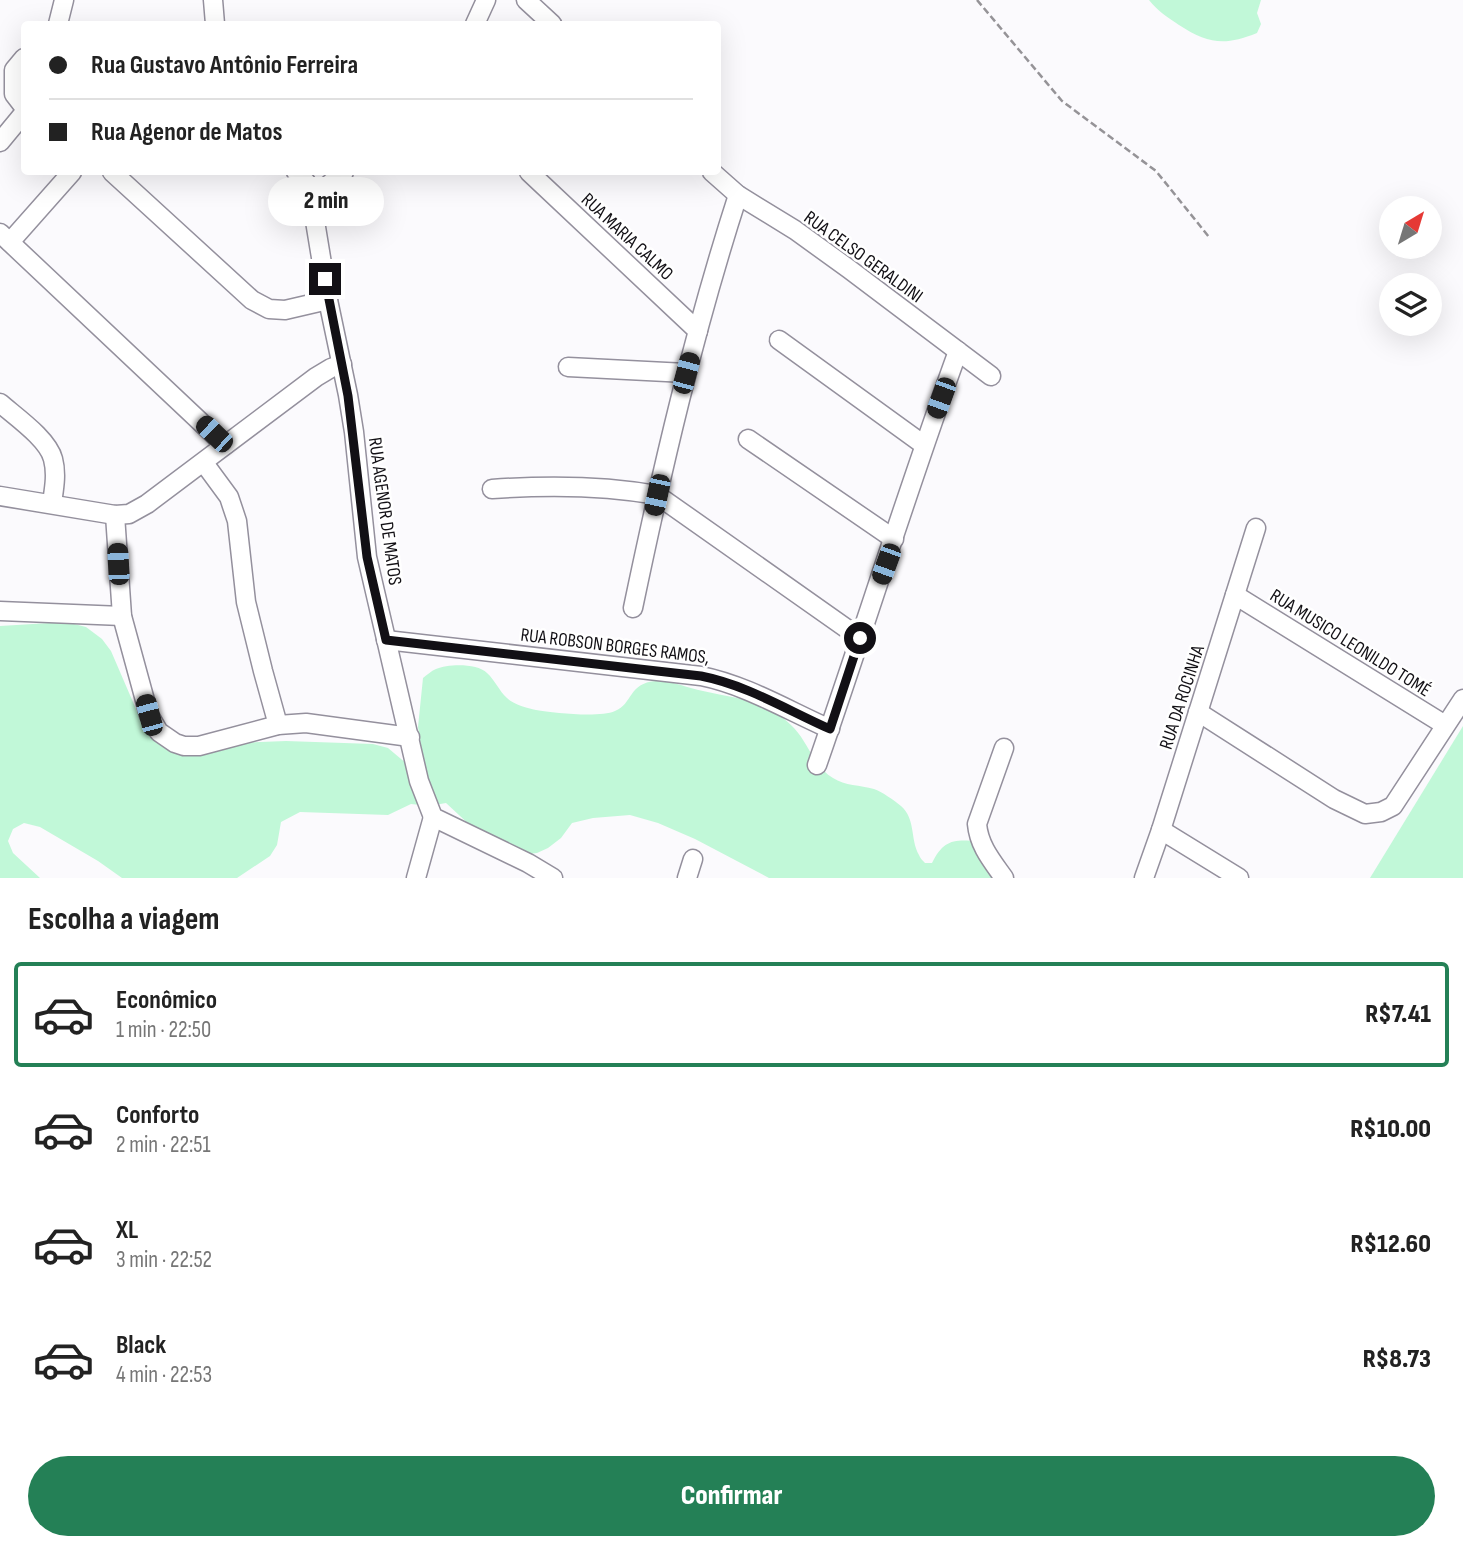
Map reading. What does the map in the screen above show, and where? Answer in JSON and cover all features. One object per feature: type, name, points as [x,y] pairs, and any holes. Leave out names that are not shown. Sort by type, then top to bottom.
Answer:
[{"type":"street","points":[[59,21],[64,0]]},
{"type":"street","points":[[213,0],[215,21]]},
{"type":"street","points":[[476,21],[486,0]]},
{"type":"street","points":[[526,0],[549,21]]},
{"type":"street","points":[[21,62],[14,70],[14,94],[21,103]]},
{"type":"street","points":[[0,142],[21,117]]},
{"type":"street","points":[[69,175],[5,238],[225,445]]},
{"type":"street","points":[[115,175],[252,300],[269,309],[285,310],[328,300]]},
{"type":"street","name":"RUA AGENOR DE MATOS","points":[[299,175],[306,182],[313,198],[328,300],[354,432],[367,557],[419,781],[433,817]]},
{"type":"street","points":[[313,198],[340,175]]},
{"type":"street","name":"RUA MARIA CALMO","points":[[533,175],[698,331]]},
{"type":"street","name":"RUA CELSO GERALDINI","points":[[715,175],[738,195],[794,230],[991,376]]},
{"type":"street","points":[[633,608],[686,373],[738,195]]},
{"type":"street","points":[[779,340],[924,445]]},
{"type":"street","points":[[817,765],[958,351]]},
{"type":"street","points":[[0,496],[115,515],[129,514],[147,505],[316,377],[342,364]]},
{"type":"street","points":[[568,367],[686,373]]},
{"type":"street","points":[[0,403],[40,438],[53,456],[55,475],[52,503]]},
{"type":"street","points":[[748,439],[894,539]]},
{"type":"street","points":[[204,463],[229,497],[237,521],[246,602],[278,725]]},
{"type":"street","points":[[492,489],[544,485],[588,486],[657,495],[860,638]]},
{"type":"street","points":[[115,515],[122,616],[149,715],[159,732],[184,746],[199,746],[278,725],[306,723],[410,737]]},
{"type":"street","name":"RUA DA ROCINHA","points":[[1144,878],[1255,528]]},
{"type":"street","name":"RUA MUSICO LEONILDO TOMÉ","points":[[1235,595],[1445,725]]},
{"type":"street","points":[[0,611],[122,616]]},
{"type":"street","name":"RUA ROBSON BORGES RAMOS,","points":[[386,640],[721,680],[830,729]]},
{"type":"street","points":[[1198,712],[1334,799],[1365,814],[1381,813],[1393,806],[1463,699]]},
{"type":"street","points":[[1004,748],[977,824],[983,848],[1004,878]]},
{"type":"street","points":[[416,878],[433,817],[528,863],[550,877]]},
{"type":"street","points":[[1161,831],[1239,878]]},
{"type":"street","points":[[687,878],[693,859]]},
{"type":"path","points":[[977,0],[1062,101],[1156,170],[1209,237]]},
{"type":"green space","points":[[1149,0],[1261,0],[1257,13],[1261,24],[1257,33],[1235,40],[1217,41],[1199,36],[1179,25]]},
{"type":"green space","points":[[66,622],[86,627],[102,639],[111,651],[142,723],[167,746],[286,741],[373,744],[388,748],[407,764],[419,762],[422,753],[418,727],[423,678],[436,669],[455,665],[482,670],[510,700],[536,710],[588,715],[608,713],[621,708],[640,686],[656,681],[752,702],[774,712],[794,728],[816,762],[833,778],[874,789],[901,806],[909,817],[916,849],[925,863],[932,863],[940,850],[949,843],[976,841],[998,878],[769,878],[695,839],[658,823],[630,815],[572,823],[561,838],[548,848],[528,854],[487,841],[446,803],[429,806],[411,804],[388,815],[300,812],[281,822],[277,845],[270,856],[237,878],[122,878],[40,827],[24,823],[13,829],[8,841],[13,853],[40,878],[0,878],[0,626]]},
{"type":"green space","points":[[1463,726],[1463,878],[1370,878]]},
{"type":"route","points":[[325,279],[354,432],[367,557],[386,640],[721,680],[830,729],[860,638]]}]
